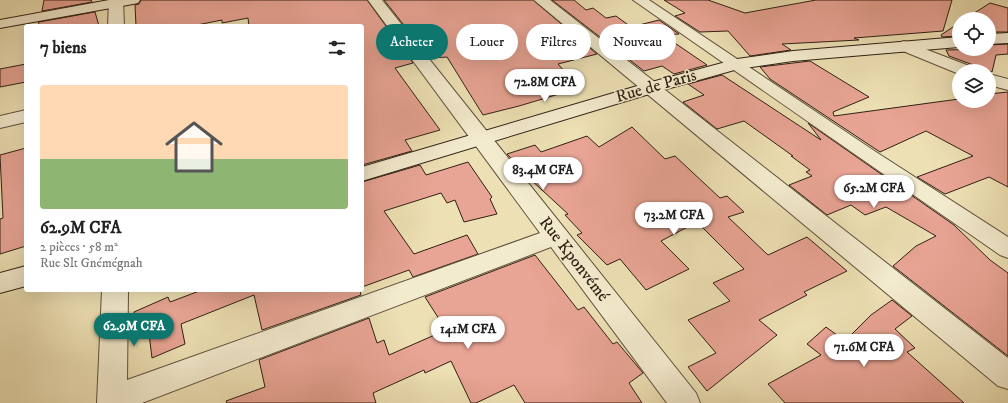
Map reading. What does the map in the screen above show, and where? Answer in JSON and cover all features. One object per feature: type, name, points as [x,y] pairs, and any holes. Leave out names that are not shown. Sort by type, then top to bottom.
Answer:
[{"type":"street","points":[[0,24],[133,0]]},
{"type":"street","name":"Rue Kponvémé","points":[[375,0],[686,403]]},
{"type":"street","points":[[541,0],[1008,376]]},
{"type":"street","points":[[640,0],[737,64],[918,192],[1008,249]]},
{"type":"street","points":[[116,2],[116,24]]},
{"type":"street","points":[[996,39],[1008,38]]},
{"type":"street","name":"Rue de Paris","points":[[364,173],[650,88],[737,64],[793,56],[952,43]]},
{"type":"street","points":[[904,46],[952,65]]},
{"type":"street","points":[[996,81],[1008,85]]},
{"type":"street","points":[[0,122],[24,116]]},
{"type":"street","points":[[115,292],[112,402],[557,236]]},
{"type":"street","points":[[0,283],[24,277]]},
{"type":"building","points":[[44,0],[91,0],[92,2],[42,11]]},
{"type":"building","points":[[141,0],[367,0],[385,24],[376,24],[376,60],[411,60],[413,63],[395,68],[440,130],[405,140],[412,151],[364,164],[364,24],[249,24],[248,18],[222,23],[222,20],[202,24],[136,24],[135,5],[139,4]]},
{"type":"building","points":[[384,0],[533,0],[561,24],[526,24],[526,60],[574,60],[558,64],[579,88],[483,115],[448,59],[448,24],[403,24]]},
{"type":"building","points":[[552,0],[574,0],[586,10],[593,8],[606,18],[616,16],[627,24],[599,24],[599,36],[591,30],[591,24],[583,24]]},
{"type":"building","points":[[664,0],[708,0],[745,13],[816,0],[952,0],[943,31],[854,38],[859,40],[782,44],[791,50],[750,56],[728,31],[700,32],[675,16],[685,13]]},
{"type":"building","points":[[990,3],[1008,8],[1008,32],[996,32],[996,12],[976,12]]},
{"type":"building","points":[[95,12],[98,24],[38,24],[39,22]]},
{"type":"building","points":[[659,20],[665,24],[643,24]]},
{"type":"building","points":[[952,28],[952,36],[942,37],[941,35]]},
{"type":"building","points":[[676,44],[707,65],[674,74],[662,66],[644,71],[630,60],[676,60]]},
{"type":"building","points":[[1008,44],[1008,54],[996,55],[996,45]]},
{"type":"building","points":[[591,49],[597,54],[591,56]]},
{"type":"building","points":[[946,50],[952,50],[952,56],[996,56],[994,64],[970,64],[949,56]]},
{"type":"building","points":[[810,61],[869,97],[833,112],[834,116],[952,100],[952,108],[996,108],[996,93],[1008,92],[1008,187],[989,177],[945,194],[917,177],[973,156],[926,131],[880,152],[770,79],[760,67]]},
{"type":"building","points":[[24,64],[24,82],[0,87],[0,69]]},
{"type":"building","points":[[722,75],[821,140],[808,123],[954,225],[990,260],[1008,273],[1008,356],[893,266],[916,246],[936,236],[886,207],[865,215],[851,205],[827,215],[789,185],[812,176],[806,172],[810,170],[791,156],[793,156],[744,121],[717,129],[683,102],[704,95],[688,84]]},
{"type":"building","points":[[632,127],[665,159],[675,156],[720,198],[727,196],[744,212],[728,217],[768,255],[807,237],[847,271],[804,292],[807,295],[759,320],[777,335],[707,391],[688,367],[716,353],[688,320],[730,301],[713,283],[744,269],[697,222],[661,241],[689,269],[646,290],[620,259],[607,265],[577,235],[582,233],[565,215],[568,214],[529,178],[507,154],[535,145],[541,152],[587,136],[599,147]]},
{"type":"building","points":[[24,149],[24,247],[0,254],[0,219],[3,218],[0,155]]},
{"type":"building","points":[[468,162],[492,197],[490,199],[497,214],[464,222],[455,200],[447,203],[441,193],[384,211],[414,254],[467,235],[478,254],[413,277],[409,270],[364,286],[364,181],[420,165],[426,175]]},
{"type":"building","points":[[535,255],[578,310],[584,307],[613,344],[617,342],[643,373],[629,383],[642,403],[525,403],[514,385],[476,403],[471,403],[451,361],[425,373],[424,370],[373,393],[376,403],[227,403],[226,401],[265,387],[259,360],[369,318],[377,343],[384,340],[389,355],[446,330],[425,297]]},
{"type":"building","points":[[197,292],[360,292],[361,295],[262,330],[254,295],[181,324],[185,344],[152,358],[148,326],[138,330],[134,312],[168,297],[170,302]]},
{"type":"building","points":[[892,300],[912,316],[895,329],[915,348],[907,352],[964,403],[785,403],[768,384],[821,355],[807,344],[826,327],[845,341],[871,315]]}]
